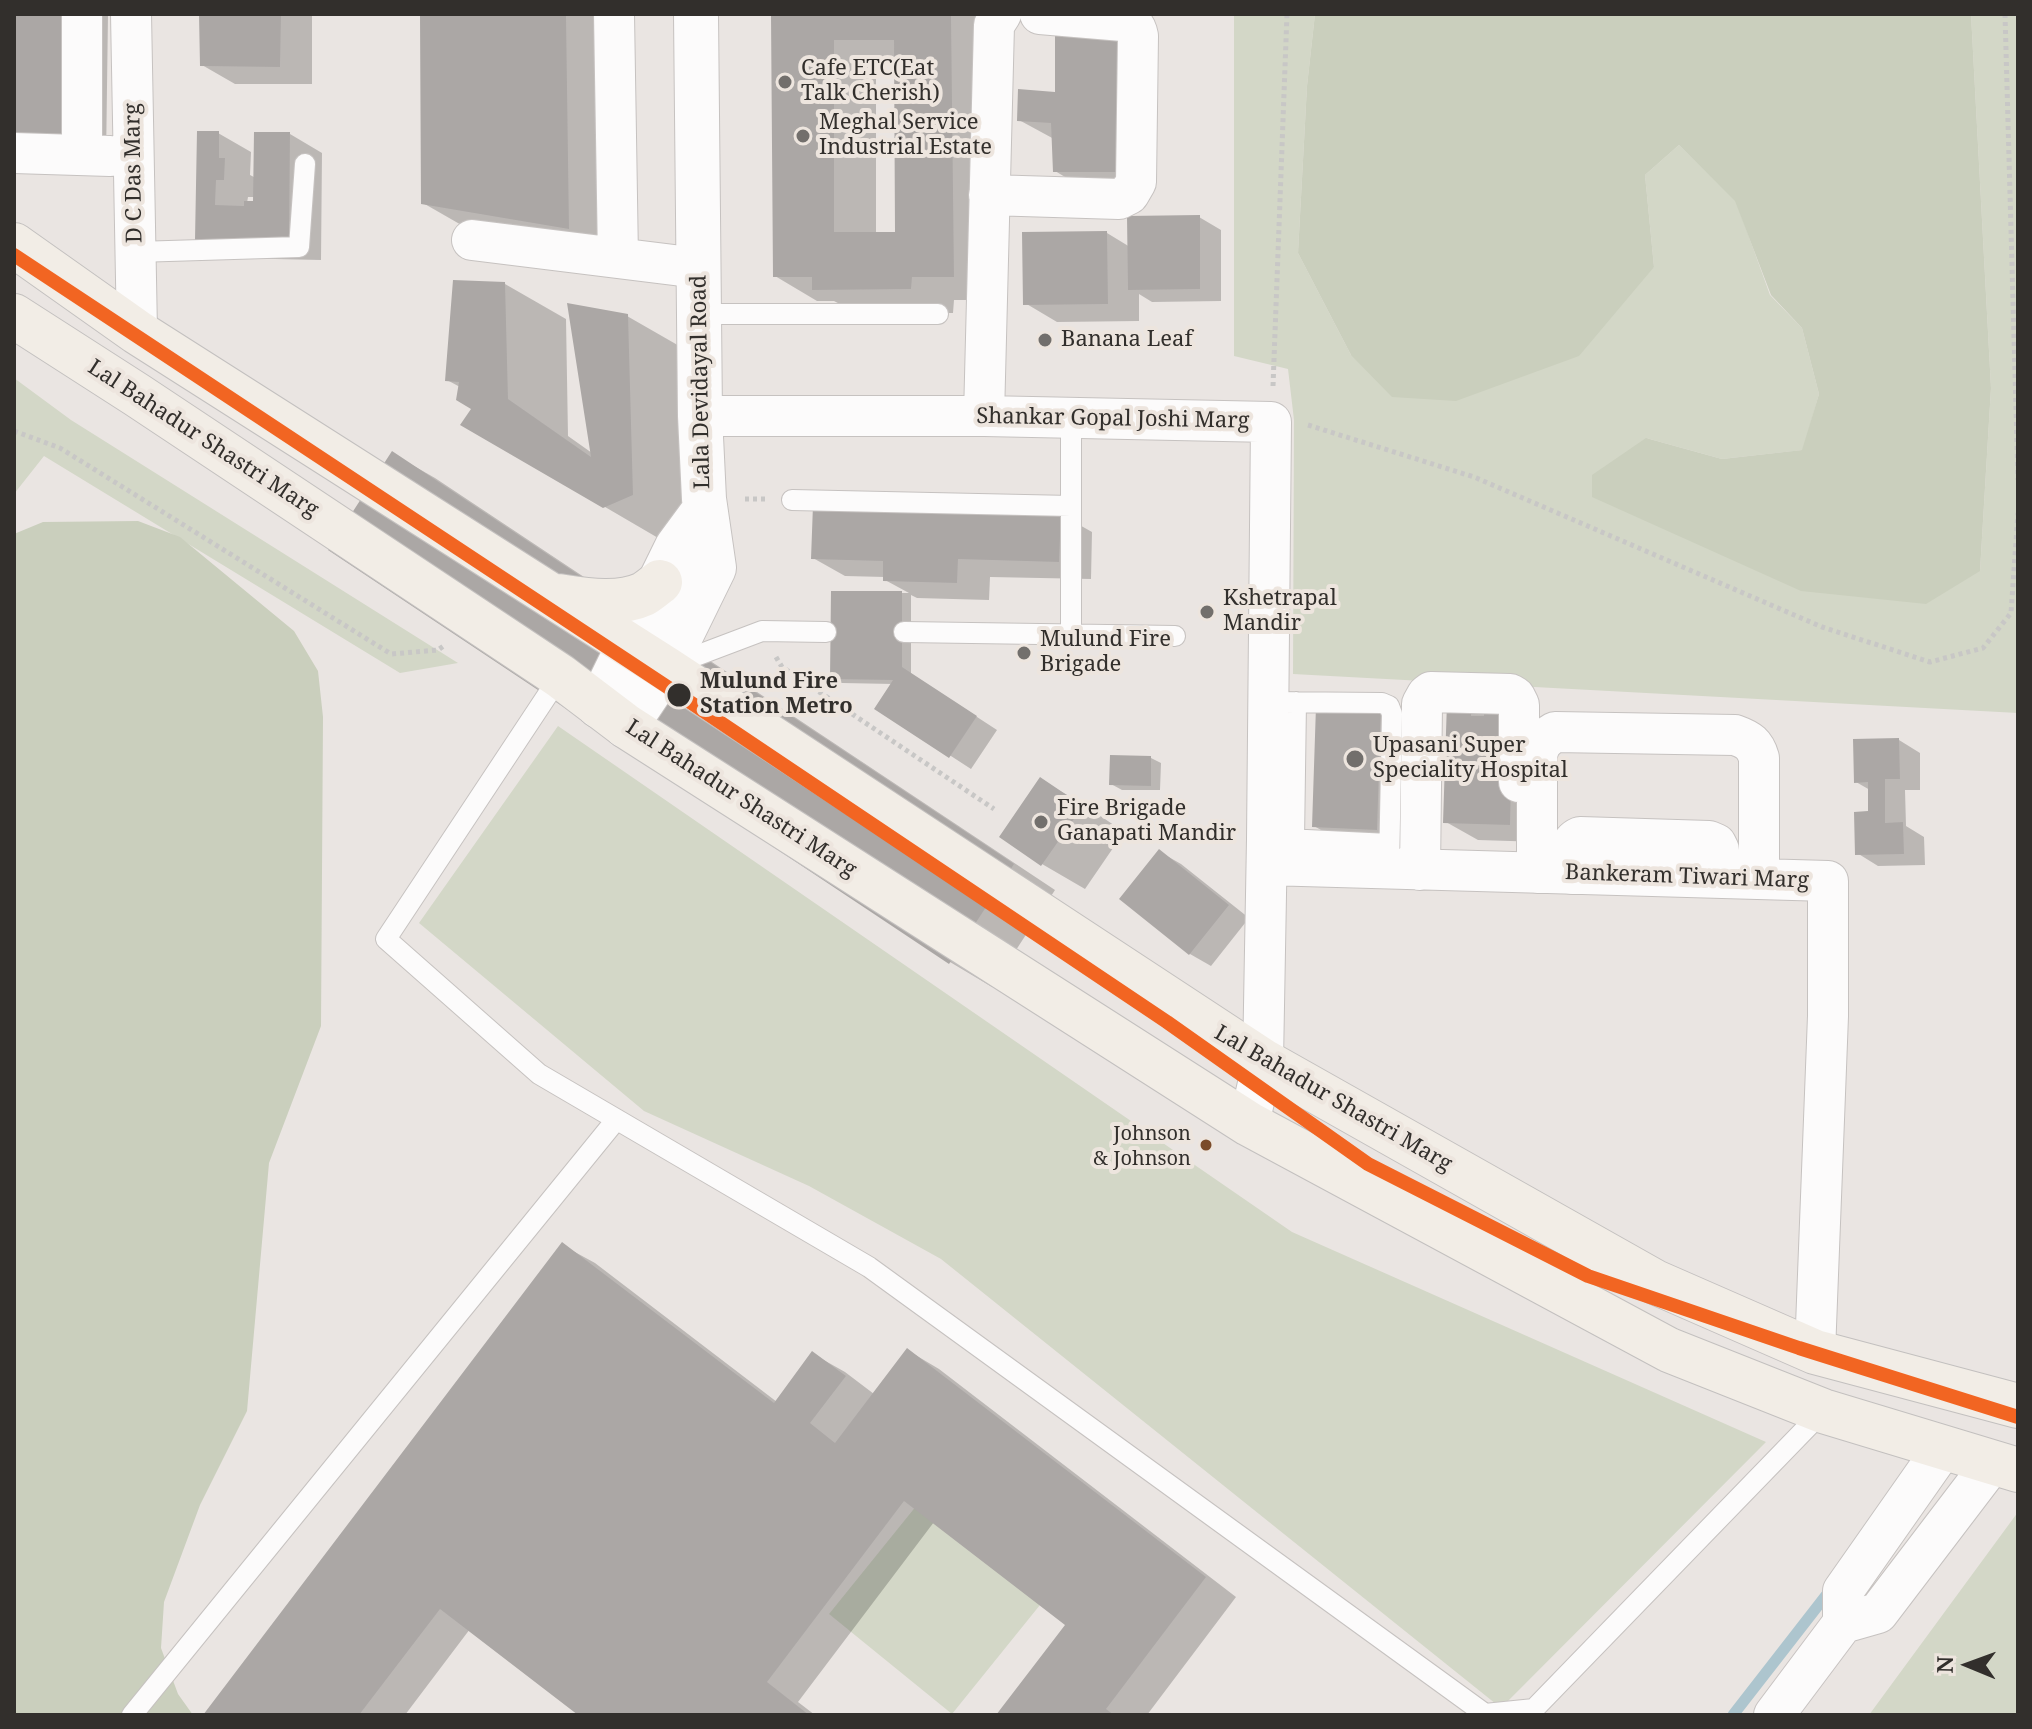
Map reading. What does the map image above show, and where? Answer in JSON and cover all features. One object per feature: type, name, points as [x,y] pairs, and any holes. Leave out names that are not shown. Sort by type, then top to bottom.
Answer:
[{"type":"main road","name":"Lal Bahadur Shastri Marg","points":[[14,245],[137,332],[628,644],[1263,1061],[1655,1282],[1815,1352],[2018,1406]]},
{"type":"main road","name":"Lal Bahadur Shastri Marg","points":[[14,316],[560,676],[612,716],[1249,1124],[1669,1350],[1823,1411],[2005,1466]]},
{"type":"main road","points":[[552,595],[591,601],[622,600],[644,594],[660,582]]},
{"type":"street","points":[[82,14],[82,155]]},
{"type":"street","name":"D C Das Marg","points":[[131,14],[137,332]]},
{"type":"street","points":[[614,14],[618,258]]},
{"type":"street","name":"Lala Devidayal Road","points":[[612,716],[665,668],[714,568],[705,509],[700,416],[696,14]]},
{"type":"street","points":[[984,416],[994,25],[1001,14]]},
{"type":"street","points":[[989,195],[1119,199],[1129,194],[1136,182],[1136,27],[1123,21],[1040,14]]},
{"type":"street","points":[[14,153],[134,156]]},
{"type":"street","points":[[472,240],[698,268]]},
{"type":"street","name":"Shankar Gopal Joshi Marg","points":[[700,416],[984,416],[1271,422],[1282,702],[1282,848],[1263,1061],[1249,1124]]},
{"type":"street","points":[[612,716],[628,644],[677,547],[705,509]]},
{"type":"street","points":[[1405,860],[1424,699],[1431,692],[1510,694],[1519,705],[1542,867]]},
{"type":"street","points":[[1542,867],[1537,758],[1538,748],[1545,738],[1555,732],[1735,735],[1747,739],[1756,747],[1759,758],[1759,872]]},
{"type":"street","name":"Bankeram Tiwari Marg","points":[[1282,848],[1405,860],[1542,867],[1759,872],[1828,881],[1828,1016],[1815,1352]]},
{"type":"street","points":[[1774,1715],[1843,1623],[1843,1591],[1944,1447]]},
{"type":"street","points":[[1843,1623],[1878,1613],[2005,1466]]},
{"type":"lane","points":[[136,252],[299,247],[305,164]]},
{"type":"lane","points":[[699,314],[938,314]]},
{"type":"lane","points":[[1071,418],[1071,635]]},
{"type":"lane","points":[[792,500],[1071,506]]},
{"type":"lane","points":[[665,668],[762,631],[826,632]]},
{"type":"lane","points":[[904,632],[1175,636]]},
{"type":"lane","points":[[560,676],[386,939],[539,1074],[869,1267],[1485,1714],[1534,1709],[1823,1411]]},
{"type":"lane","points":[[1282,702],[1382,703],[1389,706],[1405,860]]},
{"type":"lane","points":[[132,1715],[616,1120]]},
{"type":"path","points":[[1287,14],[1271,422],[1294,420],[1474,477],[1822,627],[1930,662],[1983,648],[2011,613],[2018,513]]},
{"type":"path","points":[[2005,14],[2018,480]]},
{"type":"path","points":[[14,431],[60,448],[391,654],[438,650],[479,622]]},
{"type":"path","points":[[762,631],[782,667],[994,809]]},
{"type":"green space","points":[[1234,14],[1315,14],[1307,86],[1298,253],[1351,355],[1654,267],[1645,175],[1679,145],[1736,201],[1770,295],[1802,328],[1819,394],[1803,450],[1722,459],[1646,438],[1980,571],[1991,388],[1971,14],[2018,14],[2018,713],[1293,674],[1294,420],[1288,369],[1234,356]]},
{"type":"green space","points":[[1315,14],[1971,14],[1991,388],[1980,571],[1926,604],[1801,591],[1592,497],[1592,475],[1646,438],[1722,459],[1802,450],[1819,394],[1802,328],[1771,295],[1735,201],[1679,145],[1645,175],[1654,267],[1579,356],[1456,401],[1392,397],[1351,355],[1298,253],[1307,86]]},
{"type":"green space","points":[[14,378],[71,420],[458,663],[400,673],[44,456],[14,494]]},
{"type":"green space","points":[[138,521],[180,537],[294,631],[318,671],[323,717],[321,1026],[269,1163],[247,1411],[200,1505],[164,1602],[161,1648],[178,1694],[193,1715],[14,1715],[14,534],[43,522]]},
{"type":"green space","points":[[558,726],[1292,1232],[1766,1442],[1501,1708],[941,1259],[809,1186],[644,1111],[419,923]]},
{"type":"green space","points":[[921,1500],[1044,1600],[952,1714],[829,1614]]},
{"type":"green space","points":[[2018,1512],[2018,1715],[1869,1715]]},
{"type":"building","points":[[14,14],[76,14],[75,144],[14,143]]},
{"type":"building","points":[[199,14],[281,14],[280,67],[200,66]]},
{"type":"building","points":[[420,14],[566,14],[569,229],[421,204]]},
{"type":"building","name":"Meghal Service Industrial Estate","points":[[771,14],[951,14],[954,277],[912,277],[911,289],[812,290],[812,277],[773,277]],"holes":[[[834,40],[894,40],[895,232],[834,232]]]},
{"type":"building","points":[[1055,29],[1119,33],[1116,172],[1053,172],[1051,123],[1017,121],[1018,89],[1055,92]]},
{"type":"building","points":[[197,131],[219,131],[219,158],[225,158],[224,180],[216,180],[215,205],[244,206],[244,201],[253,201],[254,132],[290,132],[289,242],[195,240]]},
{"type":"building","points":[[1200,215],[1200,289],[1128,290],[1127,216]]},
{"type":"building","points":[[1107,231],[1108,304],[1023,305],[1022,232]]},
{"type":"building","points":[[453,280],[505,282],[508,399],[591,457],[567,303],[628,314],[633,495],[603,508],[460,425],[471,409],[456,400],[459,382],[445,381]]},
{"type":"building","name":"Mulund Fire Station Metro","points":[[392,451],[1014,864],[949,964],[328,550]]},
{"type":"building","points":[[813,505],[1061,512],[1059,562],[958,559],[957,583],[883,581],[883,561],[811,559]]},
{"type":"building","points":[[831,591],[902,591],[902,667],[977,716],[949,758],[874,709],[893,680],[830,679]]},
{"type":"building","points":[[1484,700],[1513,701],[1510,825],[1443,823],[1447,702],[1471,703],[1471,716],[1484,716]]},
{"type":"building","points":[[1316,706],[1381,709],[1377,830],[1312,827]]},
{"type":"building","points":[[1899,738],[1900,779],[1885,779],[1885,823],[1903,822],[1904,854],[1855,855],[1854,812],[1868,811],[1868,782],[1854,783],[1853,739]]},
{"type":"building","points":[[1110,755],[1151,756],[1151,786],[1109,785]]},
{"type":"building","name":"Fire Brigade Ganapati Mandir","points":[[1040,777],[1083,806],[1041,866],[999,837]]},
{"type":"building","points":[[1159,849],[1229,905],[1189,955],[1119,899]]},
{"type":"building","points":[[562,1242],[774,1403],[812,1351],[846,1376],[810,1423],[835,1443],[907,1348],[1206,1577],[1106,1709],[1114,1715],[996,1715],[1065,1625],[904,1501],[767,1682],[809,1715],[578,1715],[440,1609],[359,1715],[203,1715]]},
{"type":"waterway","points":[[1733,1715],[1831,1589]]},
{"type":"transit line","points":[[14,255],[1167,1022],[1368,1164],[1588,1276],[1799,1348],[2018,1417]]},
{"type":"place","name":"Cafe ETC(Eat Talk Cherish)","points":[[785,82]]},
{"type":"place","name":"Meghal Service Industrial Estate","points":[[803,136]]},
{"type":"place","name":"Banana Leaf","points":[[1045,340]]},
{"type":"place","name":"Kshetrapal Mandir","points":[[1207,612]]},
{"type":"place","name":"Mulund Fire Brigade","points":[[1024,653]]},
{"type":"place","name":"Mulund Fire Station Metro","points":[[679,695]]},
{"type":"place","name":"Upasani Super Speciality Hospital","points":[[1355,759]]},
{"type":"place","name":"Fire Brigade Ganapati Mandir","points":[[1041,822]]},
{"type":"place","name":"Johnson & Johnson","points":[[1206,1145]]}]
